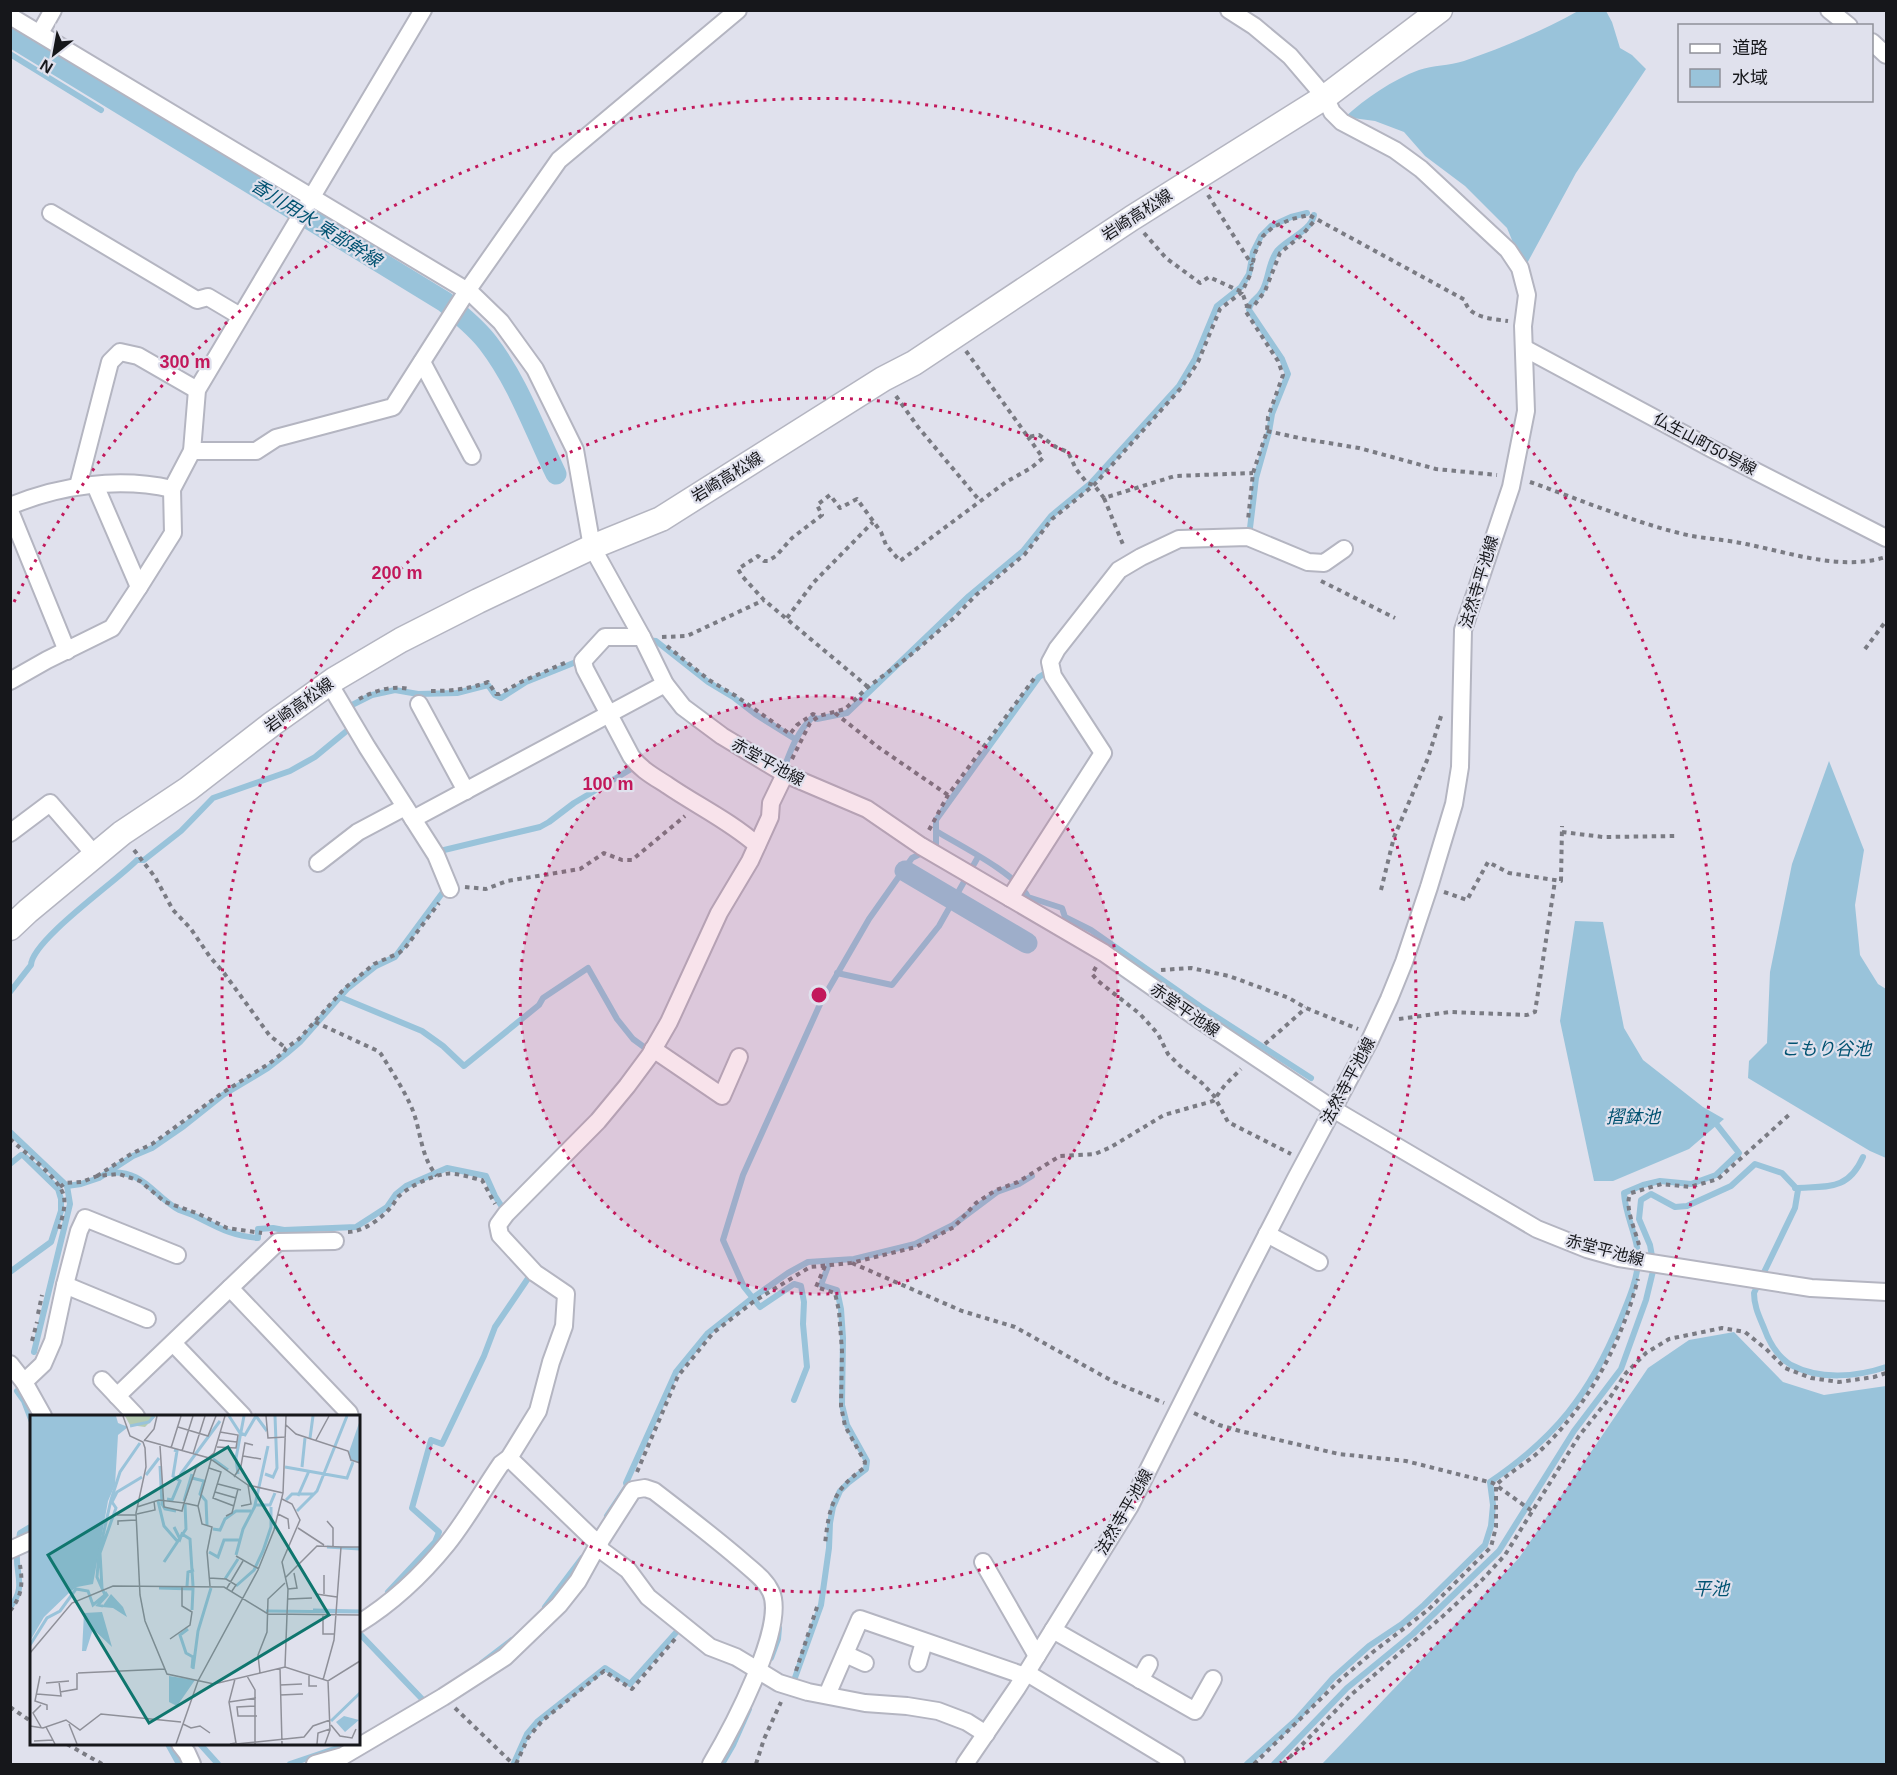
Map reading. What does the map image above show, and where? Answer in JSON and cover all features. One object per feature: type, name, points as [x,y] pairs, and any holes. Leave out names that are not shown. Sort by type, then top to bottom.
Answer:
[{"type":"main road","name":"岩崎高松線","points":[[10,928],[122,833],[188,789],[329,683],[401,640],[592,547],[660,519],[884,379],[914,363],[1132,218],[1325,97],[1440,10]]},
{"type":"street","points":[[40,33],[53,10]]},
{"type":"street","points":[[14,675],[112,628],[173,533],[172,489],[192,451],[197,390],[423,10]]},
{"type":"street","points":[[192,451],[256,451],[276,438],[393,407],[459,302],[559,160],[738,10]]},
{"type":"street","name":"法然寺平池線","points":[[965,1764],[1026,1675],[1130,1506],[1267,1234],[1376,1027],[1404,962],[1430,887],[1454,804],[1460,767],[1463,630],[1513,477],[1526,411],[1522,326],[1527,295],[1520,268],[1508,250],[1421,169],[1395,150],[1342,122],[1332,112],[1325,97],[1290,56],[1254,26],[1229,10]]},
{"type":"street","points":[[1829,10],[1846,24]]},
{"type":"street","name":"赤堂平池線","points":[[10,16],[40,33],[303,209],[459,302],[501,322],[535,369],[575,450],[592,547],[642,637],[665,684],[683,707],[722,736],[785,774],[867,808],[921,846],[1060,925],[1104,953],[1333,1108],[1537,1229],[1587,1249],[1619,1258],[1810,1288],[1887,1292]]},
{"type":"street","points":[[1873,43],[1887,55]]},
{"type":"street","points":[[51,213],[197,300],[208,297],[240,316]]},
{"type":"street","name":"仏生山町50号線","points":[[1524,348],[1712,449],[1887,538]]},
{"type":"street","points":[[78,486],[110,362],[120,352],[138,356],[197,390]]},
{"type":"street","points":[[422,362],[471,456]]},
{"type":"street","points":[[10,506],[29,498],[78,486],[150,484],[172,489]]},
{"type":"street","points":[[95,485],[139,587]]},
{"type":"street","points":[[10,511],[67,651]]},
{"type":"street","points":[[1010,898],[1103,753],[1053,676],[1050,662],[1057,648],[1119,570],[1179,539],[1248,537],[1308,562],[1324,563],[1344,549]]},
{"type":"street","points":[[642,637],[605,637],[583,661],[608,713],[638,766],[747,836],[757,845]]},
{"type":"street","points":[[329,683],[436,855],[450,889]]},
{"type":"street","points":[[318,863],[358,832],[466,791],[665,684]]},
{"type":"street","points":[[419,695],[466,791]]},
{"type":"street","points":[[360,1623],[416,1578],[447,1543],[496,1471],[509,1458],[537,1411],[564,1326],[566,1294],[535,1273],[500,1234],[498,1226],[504,1217],[598,1121],[653,1049],[669,1022],[719,913],[750,861],[770,817],[771,803],[785,774]]},
{"type":"street","points":[[10,833],[50,803],[96,855]]},
{"type":"street","points":[[653,1049],[722,1096],[740,1057]]},
{"type":"street","points":[[28,1379],[43,1364],[53,1341],[79,1231],[85,1218],[177,1255]]},
{"type":"street","points":[[1267,1234],[1319,1262]]},
{"type":"street","points":[[117,1396],[278,1242],[341,1236]]},
{"type":"street","points":[[65,1285],[147,1319]]},
{"type":"street","points":[[230,1288],[350,1415]]},
{"type":"street","points":[[173,1343],[242,1415]]},
{"type":"street","points":[[10,1364],[28,1379],[43,1415]]},
{"type":"street","points":[[102,1380],[135,1415]]},
{"type":"street","points":[[509,1458],[599,1543],[601,1550],[628,1570],[648,1598],[710,1647],[736,1657],[779,1683],[808,1692],[865,1703],[938,1711],[967,1722],[986,1734]]},
{"type":"street","points":[[315,1764],[343,1756],[443,1697],[505,1657],[551,1614],[578,1581],[633,1490],[645,1488],[654,1491],[725,1546],[765,1582],[772,1594],[770,1638],[758,1671],[725,1741],[711,1764]]},
{"type":"street","points":[[982,1562],[1037,1656]]},
{"type":"street","points":[[827,1695],[860,1619],[1026,1675],[1176,1763]]},
{"type":"street","points":[[1053,1630],[1195,1711],[1213,1679]]},
{"type":"street","points":[[918,1663],[924,1642]]},
{"type":"street","points":[[845,1654],[865,1663]]},
{"type":"street","points":[[1140,1680],[1149,1664]]},
{"type":"path","points":[[1197,176],[1252,265]]},
{"type":"path","points":[[785,774],[810,723],[819,716],[845,709],[868,687],[907,658],[955,617],[976,595],[1025,554],[1052,519],[1094,485],[1181,388],[1198,362],[1220,309],[1242,291],[1263,236],[1273,227],[1309,215],[1465,300],[1466,307],[1470,311],[1480,316],[1515,322],[1522,326]]},
{"type":"path","points":[[1132,218],[1166,258],[1200,283],[1209,278],[1242,291]]},
{"type":"path","points":[[1247,306],[1253,307],[1265,291],[1280,253],[1303,234],[1316,219]]},
{"type":"path","points":[[1242,291],[1247,306],[1246,312],[1278,362],[1283,375],[1268,417],[1267,431],[1253,473],[1248,537]]},
{"type":"path","points":[[868,687],[764,600],[738,569],[758,556],[768,561],[776,556],[792,537],[822,515],[817,505],[830,495],[840,508],[857,499],[881,532],[886,545],[900,561],[1006,482],[1031,468],[1043,458],[956,335]]},
{"type":"path","points":[[884,379],[918,427],[980,501]]},
{"type":"path","points":[[1267,431],[1359,447],[1436,469],[1513,477],[1692,536],[1728,540],[1830,561],[1865,562],[1887,557]]},
{"type":"path","points":[[1028,437],[1039,435],[1068,452],[1086,483],[1094,485],[1104,498],[1125,552]]},
{"type":"path","points":[[1104,498],[1175,476],[1253,473]]},
{"type":"path","points":[[787,618],[814,582],[873,522]]},
{"type":"path","points":[[1313,577],[1395,618]]},
{"type":"path","points":[[764,600],[687,636],[655,637],[692,664],[709,680],[790,734],[806,718],[813,714],[819,716]]},
{"type":"path","points":[[1865,649],[1887,621]]},
{"type":"path","points":[[343,707],[371,693],[394,688],[419,695],[472,688],[488,682],[496,694],[499,694],[546,670],[585,657]]},
{"type":"path","points":[[921,846],[948,795],[1040,671]]},
{"type":"path","points":[[1381,890],[1394,837],[1428,758],[1447,696],[1462,699]]},
{"type":"path","points":[[835,713],[878,747],[948,795]]},
{"type":"path","points":[[60,1187],[65,1183],[82,1182],[97,1176],[131,1154],[152,1144],[222,1093],[270,1063],[299,1039],[345,988],[374,964],[405,948],[454,885],[486,889],[507,881],[580,869],[604,853],[622,860],[632,860],[668,832],[696,805]]},
{"type":"path","points":[[1430,887],[1467,900],[1488,862],[1509,873],[1561,881],[1562,826]]},
{"type":"path","points":[[1562,832],[1603,837],[1675,836]]},
{"type":"path","points":[[122,833],[155,877],[173,910],[225,973],[270,1036],[286,1048]]},
{"type":"path","points":[[1131,972],[1191,968],[1229,976],[1288,998],[1306,1008],[1376,1027],[1450,1012],[1527,1015],[1535,1012],[1555,881]]},
{"type":"path","points":[[1104,953],[1092,974],[1140,1014],[1158,1034],[1168,1054],[1202,1083],[1215,1098],[1228,1122],[1305,1161]]},
{"type":"path","points":[[633,1490],[634,1480],[674,1384],[713,1333],[753,1302],[810,1267],[851,1263],[916,1247],[954,1227],[976,1203],[996,1190],[1018,1182],[1060,1156],[1095,1154],[1111,1147],[1153,1120],[1213,1101],[1225,1084],[1266,1042],[1306,1008]]},
{"type":"path","points":[[315,1022],[381,1054],[407,1097],[426,1159],[437,1176]]},
{"type":"path","points":[[1641,1253],[1627,1205],[1630,1193],[1662,1184],[1690,1188],[1718,1179],[1790,1114]]},
{"type":"path","points":[[10,1139],[60,1187],[64,1198],[64,1208],[57,1235]]},
{"type":"path","points":[[341,1236],[369,1225],[390,1209],[398,1197],[409,1189],[447,1173],[482,1180],[504,1217]]},
{"type":"path","points":[[97,1176],[119,1174],[140,1181],[165,1202],[199,1214],[227,1228],[266,1233]]},
{"type":"path","points":[[825,1265],[816,1287],[835,1293],[839,1311],[842,1352],[841,1406],[845,1426],[865,1462],[864,1467],[847,1479],[838,1490],[830,1507],[825,1544]]},
{"type":"path","points":[[1254,1764],[1340,1680],[1428,1610],[1491,1547],[1496,1527],[1496,1485],[1527,1463],[1545,1446],[1566,1425],[1585,1398],[1605,1366],[1616,1342],[1633,1298],[1638,1277]]},
{"type":"path","points":[[28,1379],[28,1358],[45,1286]]},
{"type":"path","points":[[1283,1764],[1352,1694],[1416,1641],[1482,1580],[1505,1555],[1579,1436],[1626,1373],[1646,1353],[1669,1339],[1722,1328],[1745,1332],[1766,1348],[1785,1368],[1811,1378],[1839,1382],[1887,1373]]},
{"type":"path","points":[[10,1611],[19,1600],[23,1584],[19,1556],[22,1545]]},
{"type":"path","points":[[443,1697],[514,1764],[528,1738],[542,1721],[604,1671],[632,1689],[685,1627]]},
{"type":"path","points":[[10,1707],[30,1721]]},
{"type":"path","points":[[70,1745],[102,1764]]},
{"type":"water","points":[[1578,11],[1606,11],[1620,48],[1632,55],[1646,69],[1576,173],[1524,269],[1507,228],[1465,186],[1425,156],[1404,132],[1375,121],[1345,117],[1380,90],[1409,74],[1424,68],[1458,63],[1479,56],[1537,32]]},
{"type":"water","name":"こもり谷池","points":[[1829,761],[1864,850],[1855,905],[1860,955],[1878,984],[1886,989],[1886,1158],[1870,1151],[1748,1078],[1749,1061],[1767,1043],[1770,972],[1792,864]]},
{"type":"water","name":"摺鉢池","points":[[1575,921],[1603,922],[1624,1028],[1643,1060],[1703,1107],[1724,1119],[1689,1149],[1613,1181],[1594,1181],[1560,1021]]},
{"type":"water","name":"平池","points":[[1734,1332],[1783,1382],[1824,1395],[1886,1386],[1886,1764],[1322,1764],[1519,1558],[1648,1368],[1689,1340]]},
{"type":"waterway","name":"香川用水 東部幹線","points":[[10,36],[445,302],[468,321],[499,358],[517,390],[556,474]]},
{"type":"waterway","points":[[10,54],[101,110]]},
{"type":"waterway","points":[[783,771],[798,735],[813,717],[817,719],[847,713],[969,596],[1023,551],[1051,516],[1091,483],[1179,386],[1195,359],[1217,306],[1241,287],[1249,274],[1253,252],[1261,236],[1271,226],[1307,213]]},
{"type":"waterway","points":[[1246,536],[1250,528],[1256,478],[1272,414],[1288,374],[1282,359],[1249,310],[1252,302],[1262,291],[1277,251],[1304,230],[1314,215]]},
{"type":"waterway","points":[[645,640],[656,641],[708,682],[795,739]]},
{"type":"waterway","points":[[350,712],[350,706],[372,695],[395,690],[418,694],[457,693],[488,685],[495,695],[501,698],[526,682],[581,660]]},
{"type":"waterway","points":[[1049,671],[1039,677],[936,820],[936,831],[1000,870],[1022,888],[1028,897],[1062,908],[1065,917],[1091,930],[1201,1007],[1311,1078]]},
{"type":"waterway","points":[[10,992],[31,965],[35,954],[60,926],[137,860],[144,860],[181,831],[213,798],[290,771],[315,757],[350,726]]},
{"type":"waterway","points":[[442,854],[440,851],[540,827],[574,803],[638,765]]},
{"type":"waterway","points":[[794,1400],[807,1367],[803,1324],[804,1302],[801,1286],[794,1284],[760,1307],[744,1287],[723,1240],[743,1175],[821,1002],[869,919],[912,858],[936,846],[936,831]]},
{"type":"waterway","points":[[837,973],[892,985],[939,926],[978,857]]},
{"type":"waterway","name":"香川用水 東部幹線","points":[[905,871],[1027,943]]},
{"type":"waterway","points":[[67,1186],[99,1178],[133,1156],[152,1148],[223,1095],[268,1068],[286,1054],[300,1042],[347,989],[376,966],[395,957],[446,888]]},
{"type":"waterway","points":[[340,997],[422,1031],[443,1046],[464,1066],[539,1005],[543,998],[588,968],[617,1019],[633,1039],[648,1050]]},
{"type":"waterway","points":[[1247,1764],[1296,1720],[1333,1678],[1369,1646],[1402,1624],[1424,1605],[1485,1545],[1491,1526],[1493,1505],[1490,1482],[1534,1449],[1568,1412],[1596,1371],[1620,1321],[1633,1286],[1638,1264],[1635,1237],[1624,1193],[1660,1181],[1691,1184],[1716,1175],[1739,1153],[1714,1121]]},
{"type":"waterway","points":[[10,1132],[67,1186],[70,1204],[34,1352]]},
{"type":"waterway","points":[[10,1164],[23,1155],[58,1189],[61,1199],[61,1211],[51,1242],[10,1272]]},
{"type":"waterway","points":[[1795,1188],[1827,1186],[1844,1181],[1851,1176],[1863,1157]]},
{"type":"waterway","points":[[1274,1764],[1347,1688],[1413,1634],[1499,1551],[1574,1431],[1621,1369],[1646,1300],[1654,1267],[1650,1245],[1639,1219],[1641,1200],[1651,1194],[1675,1207],[1687,1206],[1731,1186],[1755,1164],[1782,1173],[1798,1190],[1795,1208],[1754,1293],[1757,1311],[1768,1339],[1786,1362],[1814,1373],[1851,1375],[1886,1367]]},
{"type":"waterway","points":[[107,1173],[130,1175],[147,1184],[179,1210],[226,1231],[258,1238],[258,1229],[356,1227],[387,1207],[396,1194],[406,1186],[447,1168],[486,1176],[504,1210]]},
{"type":"waterway","points":[[607,1516],[627,1486],[626,1483],[676,1372],[708,1333],[751,1299],[808,1262],[854,1259],[915,1244],[953,1225],[997,1192],[1019,1184],[1032,1176]]},
{"type":"waterway","points":[[792,1686],[821,1605],[833,1507],[840,1491],[866,1469],[867,1461],[847,1425],[842,1405],[841,1309],[837,1290],[821,1285],[830,1261]]},
{"type":"waterway","points":[[388,1592],[435,1542],[439,1532],[412,1508],[431,1440],[442,1444],[484,1356],[495,1327],[531,1274]]},
{"type":"waterway","points":[[17,1391],[30,1417]]},
{"type":"waterway","points":[[10,1607],[19,1587],[17,1547],[20,1533],[30,1527]]},
{"type":"waterway","points":[[545,1607],[582,1558]]},
{"type":"waterway","points":[[516,1764],[514,1763],[527,1734],[538,1721],[605,1668],[630,1684],[681,1627],[683,1629]]},
{"type":"waterway","points":[[771,1658],[778,1639],[779,1628]]},
{"type":"waterway","points":[[360,1634],[423,1700]]},
{"type":"waterway","points":[[482,1663],[512,1640]]},
{"type":"waterway","points":[[722,1764],[749,1709]]},
{"type":"waterway","points":[[169,1745],[179,1764]]},
{"type":"waterway","points":[[201,1745],[218,1764]]},
{"type":"waterway","points":[[290,1764],[346,1745]]}]
